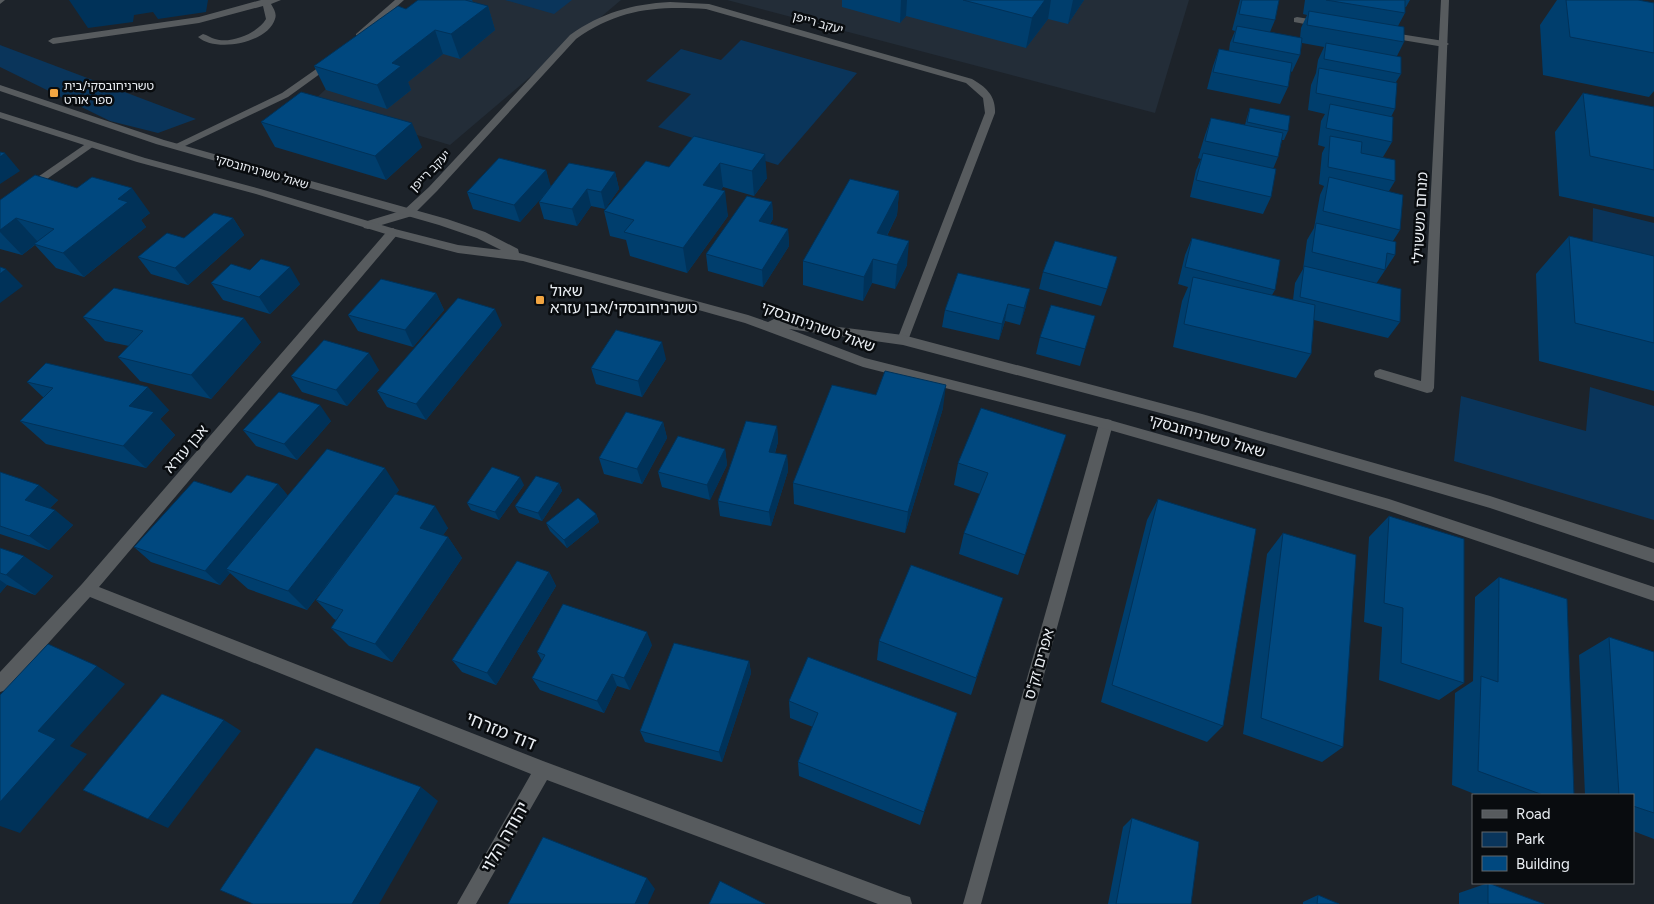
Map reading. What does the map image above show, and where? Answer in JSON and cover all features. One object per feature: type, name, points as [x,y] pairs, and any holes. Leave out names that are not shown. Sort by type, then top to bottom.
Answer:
[{"type":"street","points":[[53,41],[199,20],[266,1],[277,0]]},
{"type":"street","points":[[351,44],[400,0]]},
{"type":"street","name":"מנחם מששוילי","points":[[1380,374],[1427,388],[1445,0]]},
{"type":"street","points":[[202,37],[215,42],[231,41],[258,33],[270,20],[271,13],[266,1]]},
{"type":"street","name":"יעקב רייפן","points":[[368,225],[408,213],[433,190],[573,37],[588,25],[619,11],[640,7],[679,4],[706,6],[969,81],[987,94],[991,104],[990,113],[903,340]]},
{"type":"street","points":[[1297,20],[1326,25]]},
{"type":"street","points":[[1375,33],[1444,44]]},
{"type":"street","points":[[181,144],[285,95],[323,70],[337,57]]},
{"type":"street","name":"שאול טשרניחובסקי","points":[[0,88],[160,142],[481,235],[523,257]]},
{"type":"street","name":"שאול טשרניחובסקי","points":[[0,116],[393,232],[458,249],[523,257],[748,319],[863,362],[1106,424],[1389,505],[1654,594]]},
{"type":"street","points":[[0,208],[90,144]]},
{"type":"street","name":"אבן עזרא","points":[[0,684],[88,589],[393,232]]},
{"type":"street","name":"שאול טשרניחובסקי","points":[[748,319],[903,340],[1202,419],[1412,478],[1654,556]]},
{"type":"street","name":"אפרים זק\"ס","points":[[972,904],[1106,424]]},
{"type":"street","name":"דוד מזרחי","points":[[88,589],[543,770],[902,904]]},
{"type":"street","name":"יהודה הלוי","points":[[466,904],[543,770]]},
{"type":"shaded area","points":[[421,0],[621,0],[450,145],[311,103]]},
{"type":"shaded area","points":[[727,0],[1189,0],[1155,113]]},
{"type":"green space","points":[[505,0],[572,0],[554,14]]},
{"type":"green space","points":[[741,40],[857,73],[778,165],[658,127],[691,94],[646,81],[681,49],[721,60]]},
{"type":"green space","points":[[0,45],[196,119],[158,133],[110,121],[0,67]]},
{"type":"green space","points":[[1593,208],[1654,223],[1654,295],[1592,280]]},
{"type":"green space","points":[[1590,387],[1654,406],[1654,520],[1454,461],[1461,396],[1586,431]]},
{"type":"building","points":[[418,0],[465,0],[488,6],[451,34],[435,30],[392,63],[401,66],[377,85],[314,66],[398,6],[406,9]]},
{"type":"building","points":[[963,0],[1045,0],[1032,18]]},
{"type":"building","points":[[1242,0],[1279,0],[1275,20],[1239,14]]},
{"type":"building","points":[[1326,0],[1405,0],[1405,13]]},
{"type":"building","points":[[1566,0],[1638,0],[1654,3],[1654,53],[1570,37]]},
{"type":"building","points":[[1309,11],[1404,27],[1404,42],[1307,25]]},
{"type":"building","points":[[1237,26],[1302,38],[1300,55],[1233,42]]},
{"type":"building","points":[[1326,43],[1401,57],[1401,74],[1324,59]]},
{"type":"building","points":[[1219,49],[1292,63],[1288,87],[1213,72]]},
{"type":"building","points":[[1319,68],[1397,83],[1395,109],[1316,93]]},
{"type":"building","points":[[301,92],[412,123],[375,156],[261,122]]},
{"type":"building","points":[[1583,93],[1654,107],[1654,170],[1590,156]]},
{"type":"building","points":[[1330,104],[1393,117],[1392,142],[1326,128]]},
{"type":"building","points":[[1250,108],[1290,116],[1288,131],[1247,122]]},
{"type":"building","points":[[1211,118],[1283,133],[1278,157],[1205,141]]},
{"type":"building","points":[[694,136],[765,154],[752,171],[720,163],[703,185],[725,191],[683,248],[624,232],[634,220],[604,211],[646,161],[669,167]]},
{"type":"building","points":[[1330,136],[1362,142],[1361,153],[1395,160],[1395,181],[1328,167]]},
{"type":"building","points":[[1203,153],[1276,169],[1271,197],[1196,180]]},
{"type":"building","points":[[499,158],[546,170],[514,205],[467,192]]},
{"type":"building","points":[[569,163],[615,172],[601,192],[587,189],[572,209],[539,202]]},
{"type":"building","points":[[35,175],[77,188],[92,177],[132,188],[118,199],[128,202],[63,253],[34,244],[54,229],[16,218],[0,230],[0,200]]},
{"type":"building","points":[[1329,177],[1403,195],[1400,230],[1323,211]]},
{"type":"building","points":[[850,179],[899,191],[877,233],[909,241],[897,265],[873,259],[864,277],[803,261]]},
{"type":"building","points":[[747,196],[772,202],[759,221],[788,229],[762,270],[706,254]]},
{"type":"building","points":[[214,213],[233,218],[175,268],[138,257],[167,233],[184,238]]},
{"type":"building","points":[[1316,223],[1396,242],[1395,255],[1387,253],[1385,270],[1312,252]]},
{"type":"building","points":[[1569,236],[1654,256],[1654,343],[1575,323]]},
{"type":"building","points":[[1192,238],[1280,260],[1275,290],[1185,267]]},
{"type":"building","points":[[1055,241],[1117,257],[1107,289],[1043,272]]},
{"type":"building","points":[[261,259],[290,267],[259,297],[211,283],[231,264],[250,270]]},
{"type":"building","points":[[1304,266],[1401,289],[1400,322],[1300,297]]},
{"type":"building","points":[[0,267],[6,269],[0,274]]},
{"type":"building","points":[[958,273],[1030,289],[1024,308],[1008,304],[1002,324],[945,310]]},
{"type":"building","points":[[1193,277],[1315,305],[1311,354],[1184,324]]},
{"type":"building","points":[[381,279],[436,293],[405,330],[348,315]]},
{"type":"building","points":[[114,288],[244,318],[191,375],[118,357],[143,331],[83,317]]},
{"type":"building","points":[[458,298],[495,309],[416,404],[377,391]]},
{"type":"building","points":[[1051,305],[1095,316],[1085,349],[1040,337]]},
{"type":"building","points":[[616,330],[662,342],[638,381],[591,368]]},
{"type":"building","points":[[324,340],[369,353],[336,390],[291,376]]},
{"type":"building","points":[[46,363],[148,387],[129,406],[154,412],[123,446],[20,421],[53,388],[27,382]]},
{"type":"building","points":[[885,371],[946,385],[908,512],[793,483],[832,385],[876,395]]},
{"type":"building","points":[[279,392],[320,405],[284,444],[243,430]]},
{"type":"building","points":[[981,408],[1066,435],[1025,555],[964,533],[988,473],[958,463]]},
{"type":"building","points":[[626,412],[663,422],[637,469],[599,458]]},
{"type":"building","points":[[746,421],[777,426],[769,452],[787,455],[769,512],[718,501]]},
{"type":"building","points":[[678,436],[725,449],[707,485],[658,472]]},
{"type":"building","points":[[327,449],[385,468],[288,591],[226,569]]},
{"type":"building","points":[[492,467],[520,477],[495,512],[467,503]]},
{"type":"building","points":[[0,472],[39,485],[25,500],[55,510],[29,536],[0,526]]},
{"type":"building","points":[[247,475],[278,484],[205,571],[134,547],[194,481],[231,493]]},
{"type":"building","points":[[536,476],[559,483],[538,513],[515,506]]},
{"type":"building","points":[[395,494],[435,506],[420,528],[448,537],[375,644],[331,628],[343,610],[316,600]]},
{"type":"building","points":[[578,498],[596,514],[564,540],[546,523]]},
{"type":"building","points":[[1158,499],[1256,529],[1223,726],[1112,685]]},
{"type":"building","points":[[1389,516],[1464,539],[1464,683],[1401,663],[1403,608],[1384,603]]},
{"type":"building","points":[[1283,533],[1356,555],[1343,747],[1261,718]]},
{"type":"building","points":[[0,548],[24,556],[6,575],[0,573]]},
{"type":"building","points":[[517,561],[549,572],[487,673],[452,660]]},
{"type":"building","points":[[911,565],[1003,598],[976,678],[879,641]]},
{"type":"building","points":[[1499,577],[1567,599],[1574,794],[1540,794],[1478,771],[1481,676],[1498,682]]},
{"type":"building","points":[[563,604],[647,632],[624,678],[612,674],[597,701],[532,678],[545,655],[537,652]]},
{"type":"building","points":[[1609,637],[1654,652],[1654,813],[1634,806],[1634,794],[1619,794]]},
{"type":"building","points":[[674,643],[749,661],[719,752],[640,731]]},
{"type":"building","points":[[48,644],[97,666],[38,731],[56,739],[0,802],[0,695]]},
{"type":"building","points":[[808,657],[957,713],[924,812],[798,762],[818,713],[789,701]]},
{"type":"building","points":[[162,694],[224,720],[148,819],[83,790]]},
{"type":"building","points":[[316,748],[421,787],[352,904],[253,904],[220,890]]},
{"type":"building","points":[[1132,818],[1199,842],[1191,904],[1116,904]]},
{"type":"building","points":[[543,837],[647,878],[635,904],[508,904]]},
{"type":"building","points":[[720,881],[765,904],[709,904]]},
{"type":"building","points":[[1488,884],[1491,884],[1544,904],[1488,904]]},
{"type":"building","points":[[1318,895],[1339,904],[1317,904]]},
{"type":"place","name":"טשרניחובסקי/בית ספר אורט","points":[[54,93]]},
{"type":"place","name":"שאול טשרניחובסקי/אבן עזרא","points":[[540,300]]}]
